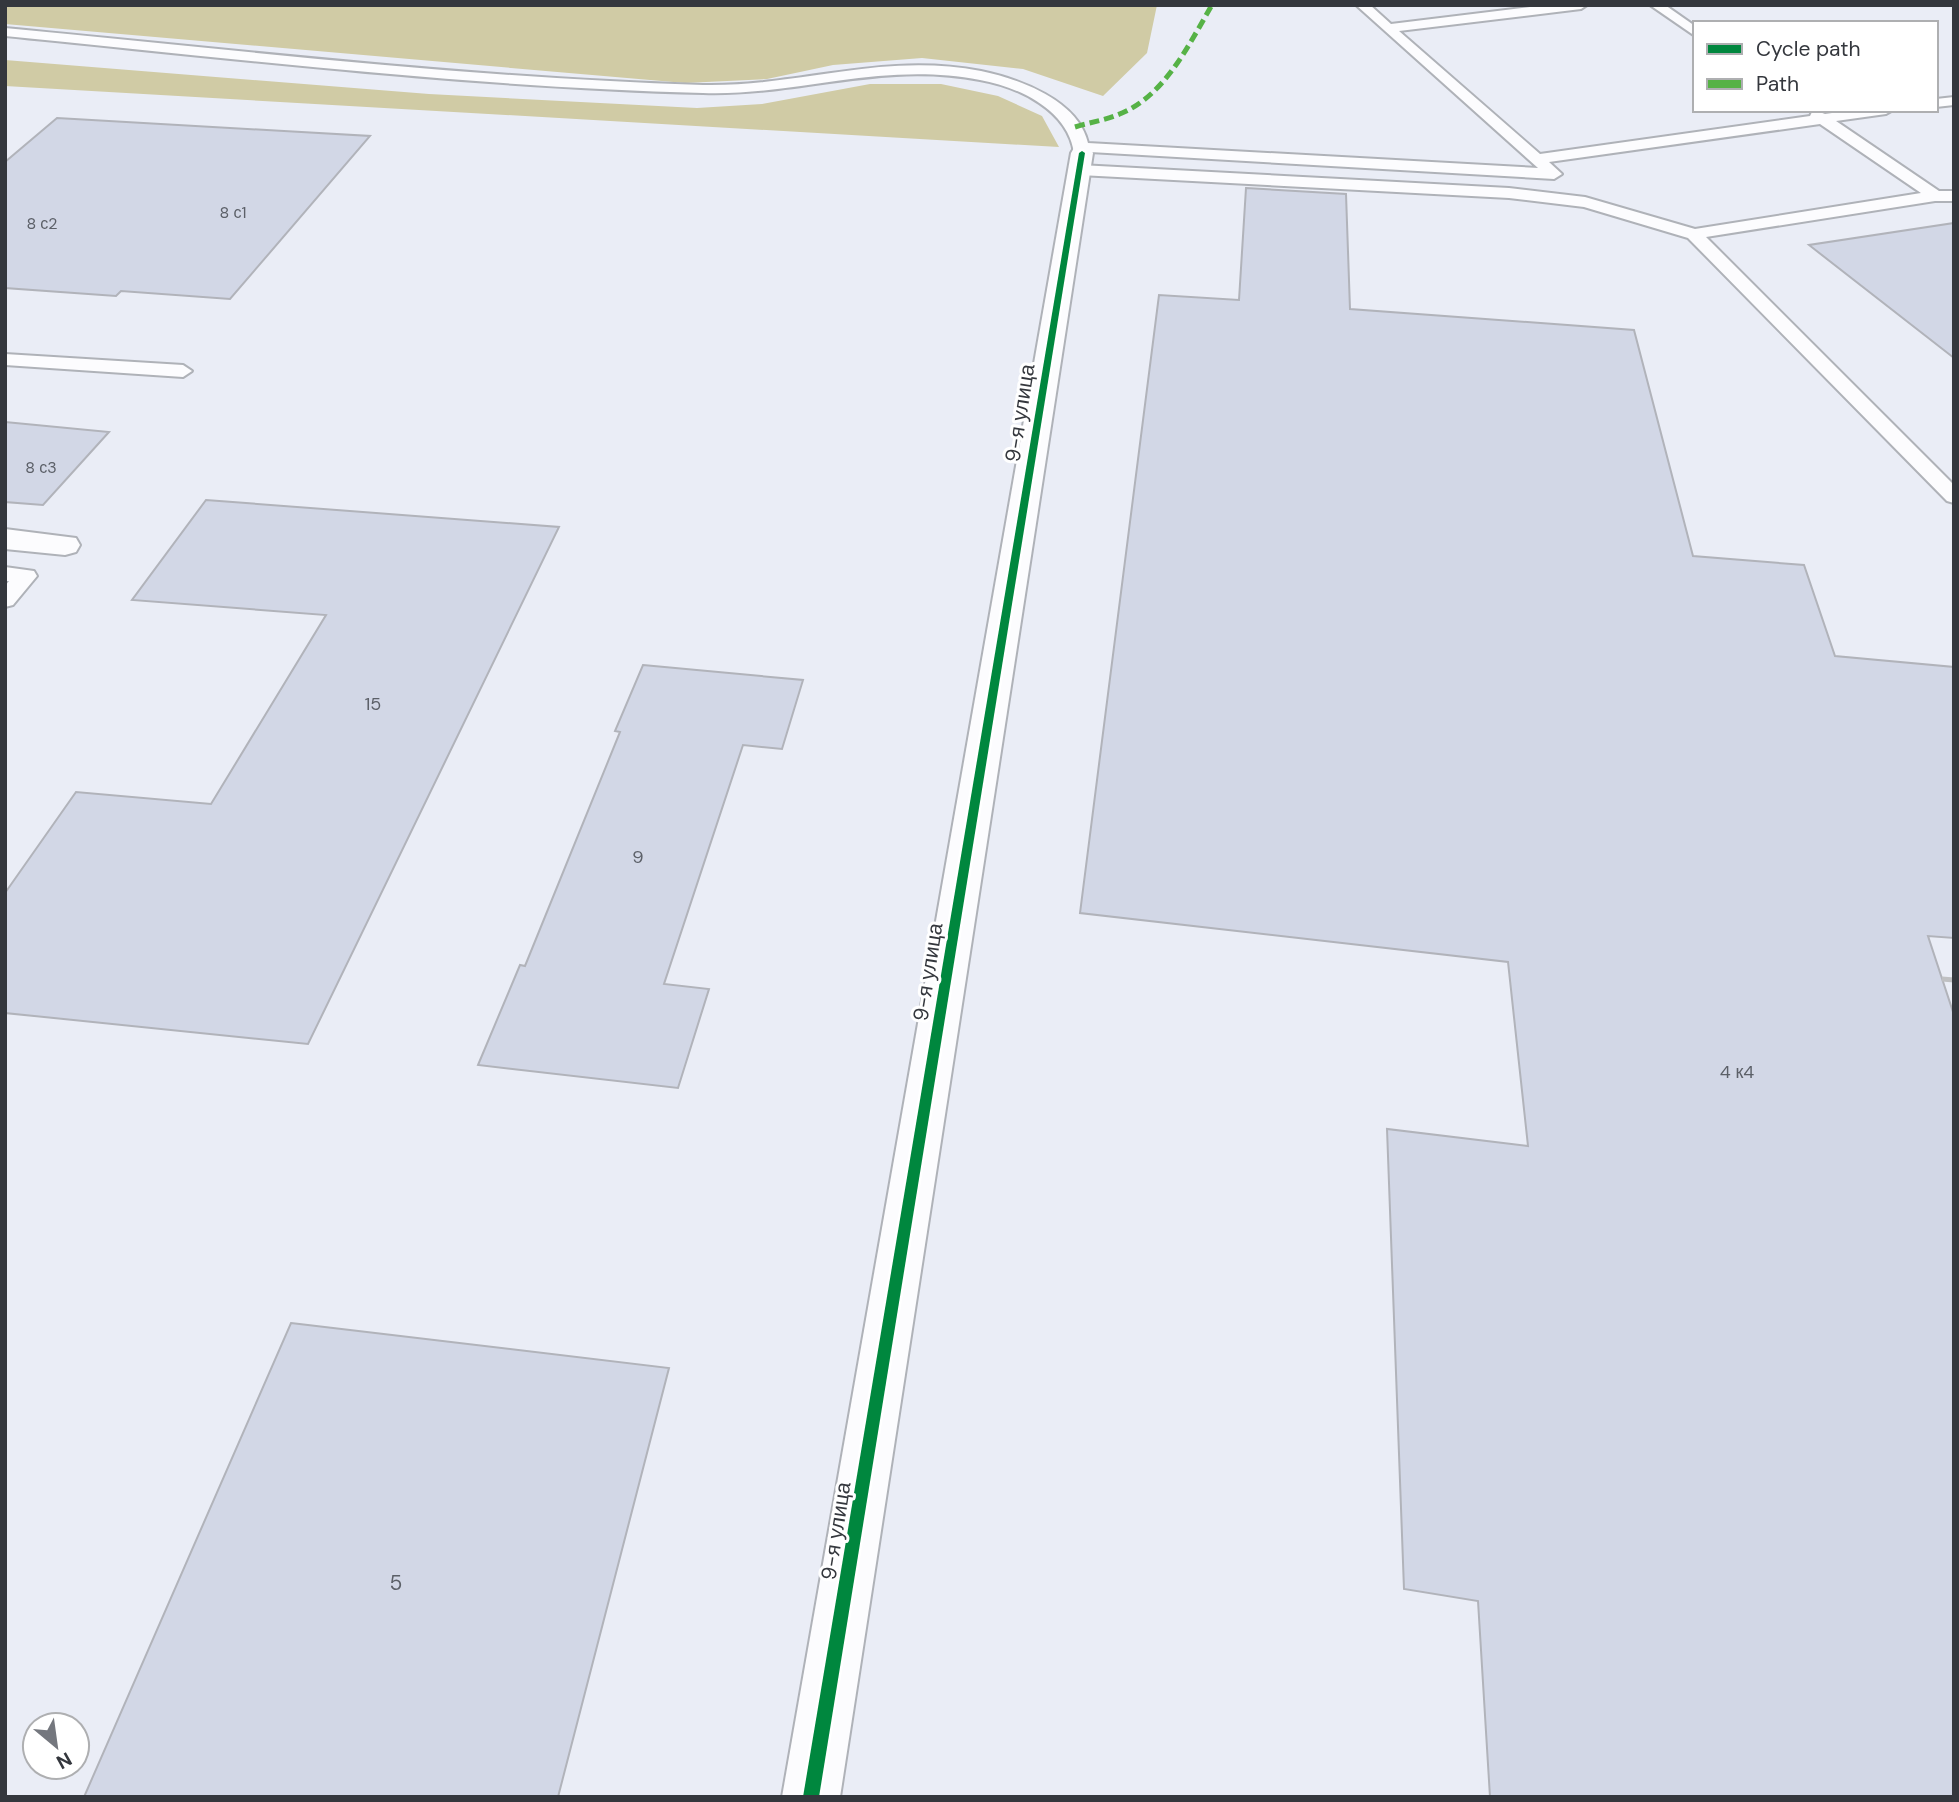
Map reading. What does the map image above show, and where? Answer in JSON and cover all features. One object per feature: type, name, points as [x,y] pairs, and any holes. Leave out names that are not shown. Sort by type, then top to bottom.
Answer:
[{"type":"street","name":"9-я улица","points":[[811,1797],[1081,157]]},
{"type":"street","points":[[5,539],[65,545]]},
{"type":"lane","points":[[1362,5],[1585,202]]},
{"type":"lane","points":[[1389,29],[1581,5]]},
{"type":"lane","points":[[1656,5],[1693,31]]},
{"type":"lane","points":[[5,32],[613,86],[719,90],[765,87],[858,72],[945,70],[987,77],[1057,107],[1075,127],[1081,157]]},
{"type":"lane","points":[[1537,159],[1816,115],[1858,112]]},
{"type":"lane","points":[[1816,115],[1935,196]]},
{"type":"lane","points":[[1081,157],[1554,174]]},
{"type":"lane","points":[[1081,157],[1509,193],[1585,202],[1694,234],[1935,196],[1954,196]]},
{"type":"lane","points":[[1694,234],[1954,496]]},
{"type":"lane","points":[[5,359],[183,371]]},
{"type":"lane","points":[[5,574],[26,576],[5,600]]},
{"type":"shaded area","points":[[5,5],[1157,5],[1147,53],[1103,96],[1023,69],[922,58],[833,65],[767,79],[685,83],[5,24]]},
{"type":"shaded area","points":[[5,60],[429,94],[697,108],[762,104],[870,84],[941,84],[998,96],[1042,116],[1059,147],[5,86]]},
{"type":"building","points":[[57,118],[370,136],[230,299],[121,291],[116,296],[5,288],[5,162]]},
{"type":"building","points":[[1246,188],[1346,194],[1350,309],[1634,330],[1693,556],[1804,565],[1835,656],[1954,667],[1954,938],[1928,936],[1954,1015],[1954,1797],[1490,1797],[1478,1601],[1404,1589],[1387,1129],[1528,1146],[1508,962],[1080,913],[1159,295],[1239,300]]},
{"type":"building","points":[[1954,223],[1954,358],[1809,245]]},
{"type":"building","points":[[5,422],[109,432],[43,505],[5,502]]},
{"type":"building","points":[[206,500],[559,527],[308,1044],[5,1013],[5,893],[76,792],[211,804],[326,615],[132,600]]},
{"type":"building","points":[[643,665],[803,680],[782,749],[743,745],[664,984],[709,989],[678,1088],[478,1065],[520,965],[525,966],[620,732],[615,731]]},
{"type":"building","points":[[291,1323],[669,1368],[558,1797],[84,1797]]},
{"type":"railway","points":[[1942,979],[1954,980]]},
{"type":"marked path","points":[[1075,127],[1121,114],[1154,91],[1176,64],[1212,5]]},
{"type":"cycle path","points":[[811,1797],[1082,153]]}]
